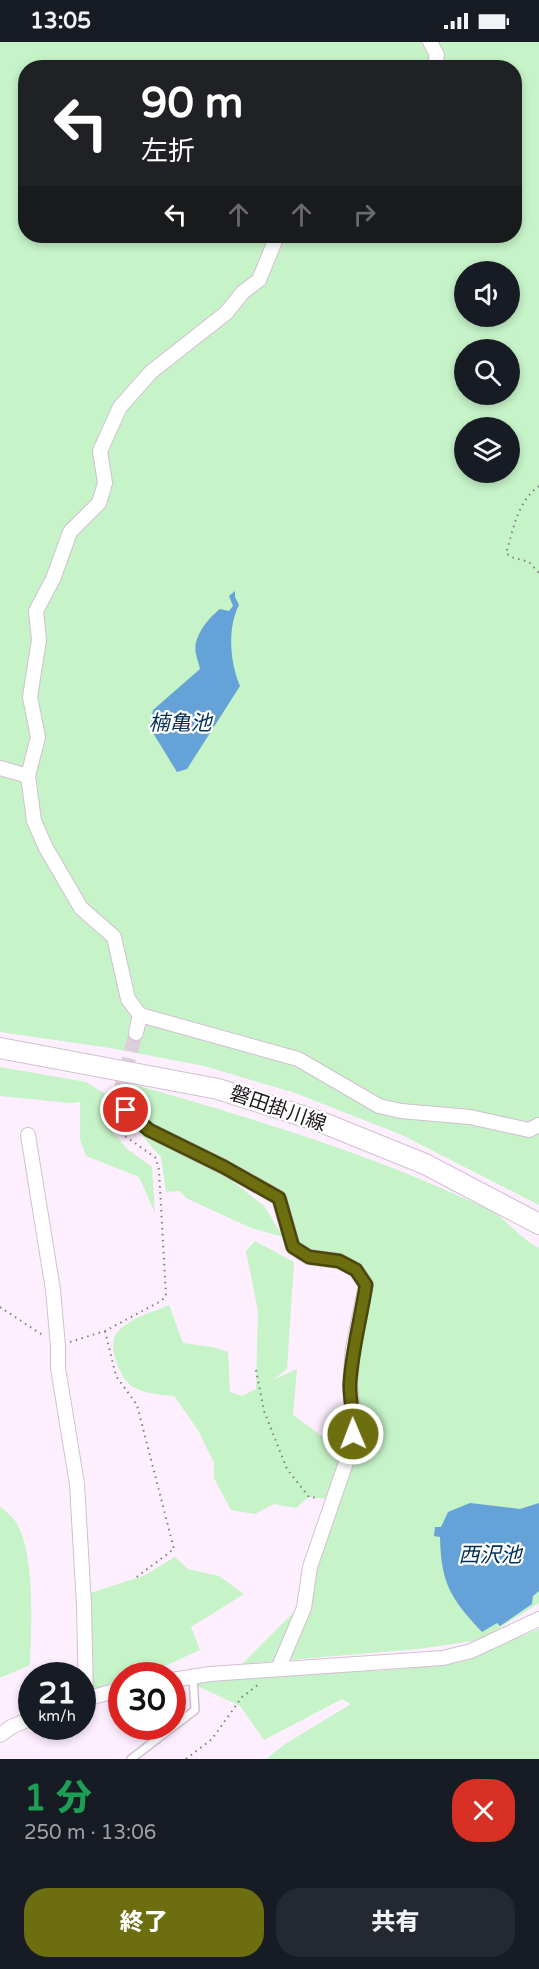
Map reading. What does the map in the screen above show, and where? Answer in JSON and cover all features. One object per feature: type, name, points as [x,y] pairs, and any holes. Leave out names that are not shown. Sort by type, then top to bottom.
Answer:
[{"type":"main road","name":"磐田掛川線","points":[[0,1048],[218,1089],[287,1111],[425,1164],[539,1224]]},
{"type":"street","points":[[430,42],[437,55],[436,60]]},
{"type":"street","points":[[274,243],[259,280],[243,292],[226,313],[152,372],[120,406],[100,452],[105,483],[99,503],[70,532],[53,579],[36,611],[39,640],[30,697],[38,737],[28,776],[34,821],[46,848],[81,908],[114,937],[128,999],[140,1015],[213,1033],[298,1059],[379,1106],[401,1111],[470,1117],[530,1130],[539,1125]]},
{"type":"street","points":[[2,770],[28,776]]},
{"type":"street","points":[[136,1033],[140,1015]]},
{"type":"street","points":[[120,1094],[126,1110],[149,1130],[224,1167],[279,1198],[293,1247],[309,1257],[339,1261],[356,1270],[366,1285],[353,1348],[350,1385],[354,1420],[351,1448],[310,1567],[304,1608],[278,1669]]},
{"type":"street","points":[[28,1135],[53,1290],[58,1368],[77,1484],[84,1605],[84,1662]]},
{"type":"street","points":[[186,1678],[278,1669],[443,1658],[471,1651],[539,1620]]},
{"type":"street","points":[[0,1735],[18,1723]]},
{"type":"lane","points":[[131,1759],[195,1710],[193,1677]]},
{"type":"path","points":[[539,486],[528,495],[520,509],[506,553],[511,557],[529,562],[539,573]]},
{"type":"path","points":[[0,1307],[58,1346],[105,1331],[166,1296],[159,1170],[156,1158],[115,1130],[120,1094]]},
{"type":"path","points":[[105,1331],[116,1376],[137,1405],[174,1549],[134,1579]]},
{"type":"path","points":[[256,1370],[264,1411],[287,1469],[309,1497],[334,1500]]},
{"type":"path","points":[[186,1759],[212,1739],[242,1697],[278,1669]]},
{"type":"green space","points":[[0,42],[539,42],[539,1205],[402,1135],[295,1093],[204,1066],[110,1048],[0,1032]]},
{"type":"green space","points":[[0,1067],[86,1082],[112,1098],[107,1125],[127,1149],[152,1167],[155,1213],[139,1177],[86,1156],[80,1139],[80,1102],[0,1096]]},
{"type":"green space","points":[[121,1081],[261,1122],[398,1170],[488,1209],[539,1248],[539,1603],[480,1640],[418,1649],[242,1664],[301,1605],[334,1500],[309,1497],[296,1508],[274,1504],[255,1514],[231,1510],[214,1478],[214,1463],[198,1430],[174,1396],[148,1393],[128,1383],[114,1355],[114,1340],[116,1334],[127,1324],[169,1305],[183,1343],[228,1352],[230,1392],[242,1396],[256,1389],[258,1311],[246,1251],[255,1241],[294,1262],[287,1369],[273,1380],[297,1369],[293,1415],[349,1456],[337,1494],[360,1446],[350,1385],[366,1285],[346,1265],[293,1247],[278,1198],[126,1110]]},
{"type":"green space","points":[[133,1126],[215,1167],[264,1206],[283,1237],[251,1228],[186,1198],[180,1191],[166,1192],[161,1157]]},
{"type":"green space","points":[[0,1506],[16,1522],[27,1553],[31,1612],[30,1662],[18,1662],[18,1670],[0,1678]]},
{"type":"green space","points":[[175,1557],[188,1569],[219,1576],[244,1594],[191,1627],[200,1650],[174,1662],[108,1662],[108,1690],[96,1695],[96,1662],[93,1662],[92,1633],[84,1595],[143,1576]]},
{"type":"green space","points":[[539,1629],[539,1759],[266,1759],[285,1744],[351,1704],[342,1699],[264,1740],[240,1706],[193,1684],[321,1667],[377,1671],[458,1663]]},
{"type":"water","name":"楠亀池","points":[[235,591],[239,605],[233,624],[231,646],[240,686],[187,769],[177,772],[150,728],[153,710],[200,669],[196,656],[196,641],[206,623],[220,609],[229,611],[233,606],[229,596]]},
{"type":"water","name":"西沢池","points":[[470,1503],[520,1509],[539,1503],[539,1591],[533,1596],[532,1604],[500,1626],[497,1623],[482,1632],[462,1610],[450,1590],[443,1567],[440,1537],[434,1536],[435,1527],[441,1527],[448,1512]]},
{"type":"tunnel","points":[[120,1092],[136,1033]]},
{"type":"route","points":[[126,1110],[149,1130],[224,1167],[279,1198],[293,1247],[309,1257],[339,1261],[356,1270],[366,1285],[353,1348],[350,1385],[354,1420],[353,1434]]}]
